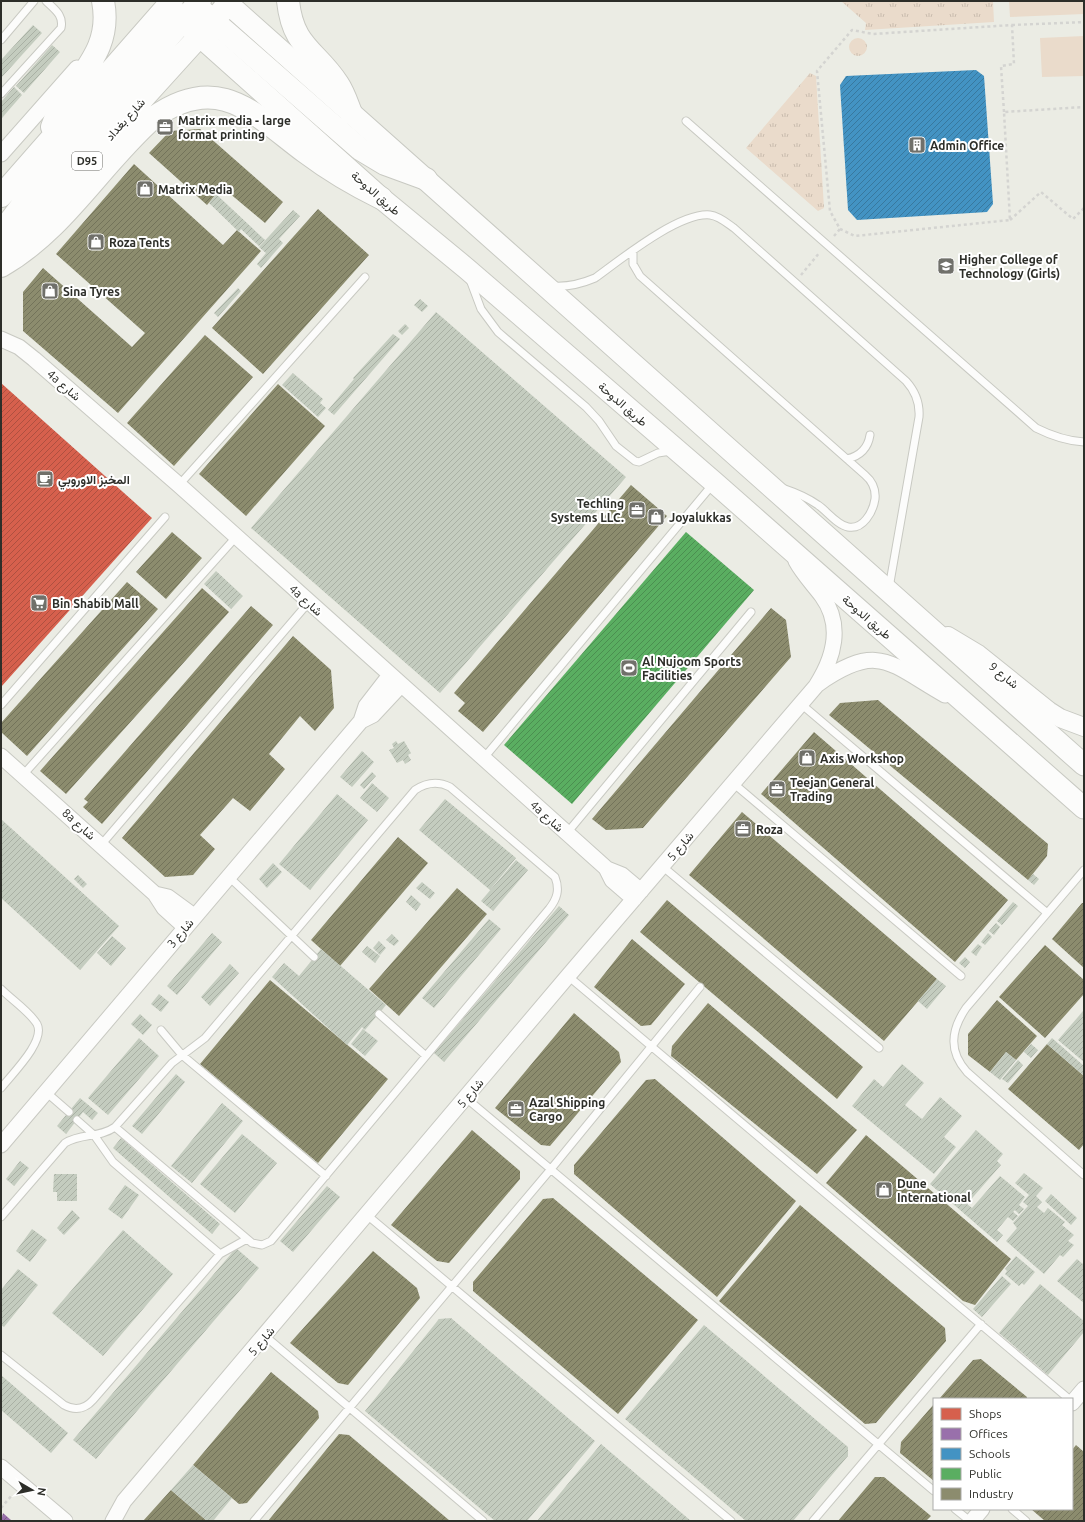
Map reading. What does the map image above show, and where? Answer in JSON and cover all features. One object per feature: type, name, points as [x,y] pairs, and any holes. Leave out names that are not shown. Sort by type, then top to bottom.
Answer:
[{"type":"main road","points":[[48,142],[60,108],[88,70],[100,48],[105,24],[103,1]]},
{"type":"main road","points":[[288,1],[291,20],[299,38],[310,53],[337,83],[351,112]]},
{"type":"main road","points":[[228,2],[888,592],[1084,765]]},
{"type":"main road","name":"شارع بغداد","points":[[1,255],[228,2]]},
{"type":"main road","points":[[1,196],[48,142],[181,5]]},
{"type":"main road","points":[[181,5],[206,28],[360,149],[398,170],[426,179]]},
{"type":"main road","points":[[1,233],[18,209],[181,5]]},
{"type":"main road","name":"طريق الدوحة","points":[[206,28],[381,198],[467,269],[715,483],[1084,808]]},
{"type":"main road","points":[[1,266],[28,248],[56,222],[153,118],[173,106],[195,99],[222,99],[247,108],[324,166],[381,198]]},
{"type":"street","points":[[1,154],[85,57],[94,25],[92,1]]},
{"type":"street","name":"4a شارع","points":[[1,339],[19,347],[34,359],[179,485],[606,868],[622,875],[638,895]]},
{"type":"street","name":"شارع 5","points":[[113,1521],[124,1501],[568,976],[816,686],[824,674],[833,650],[834,628],[832,616],[825,600],[804,575],[790,549]]},
{"type":"street","name":"شارع 9","points":[[924,623],[978,654],[1049,711],[1060,718],[1084,727]]},
{"type":"street","name":"شارع 5","points":[[816,686],[838,671],[856,663],[866,661],[886,662],[904,669],[939,692],[970,707]]},
{"type":"street","name":"شارع 3","points":[[1,1145],[361,721],[366,706],[395,680]]},
{"type":"street","name":"8a شارع","points":[[1,756],[156,894],[164,908],[189,922]]},
{"type":"street","points":[[1073,1400],[1084,1390]]},
{"type":"street","points":[[1,1466],[65,1521]]},
{"type":"street","name":"شارع 5","points":[[100,1521],[110,1510],[124,1501]]},
{"type":"street","points":[[971,1521],[981,1510]]},
{"type":"lane","points":[[1,40],[34,1]]},
{"type":"lane","points":[[1,94],[61,28],[62,19],[60,15],[46,1]]},
{"type":"lane","points":[[686,121],[1036,428],[1052,436],[1084,442]]},
{"type":"lane","points":[[544,284],[565,287],[595,278],[633,251],[687,219],[698,215],[710,215],[722,219],[734,228],[906,381],[912,387],[919,402],[920,410],[888,592]]},
{"type":"lane","points":[[633,251],[633,264],[640,276],[847,458],[869,479],[875,496],[873,508],[867,518],[859,526],[853,527],[843,525],[806,498],[768,485]]},
{"type":"lane","points":[[467,269],[474,297],[489,322],[498,332],[593,414],[612,441],[622,451],[635,461],[639,462],[658,453],[679,452]]},
{"type":"lane","points":[[179,485],[365,277]]},
{"type":"lane","points":[[847,458],[861,453],[867,445],[870,435]]},
{"type":"lane","points":[[483,759],[715,483]]},
{"type":"lane","points":[[1,705],[165,517]]},
{"type":"lane","points":[[23,775],[236,537]]},
{"type":"lane","points":[[101,845],[308,602]]},
{"type":"lane","points":[[567,833],[751,612]]},
{"type":"lane","points":[[801,704],[1046,912]]},
{"type":"lane","points":[[1,1217],[65,1143],[79,1136],[105,1133],[115,1127],[166,1069],[204,1038],[415,790],[427,784],[439,783],[450,787],[555,877],[558,890],[554,903],[271,1241],[262,1245],[256,1245],[247,1239],[115,1127]]},
{"type":"lane","points":[[733,783],[961,976]]},
{"type":"lane","points":[[662,866],[879,1048]]},
{"type":"lane","points":[[1084,870],[1046,912],[959,1018],[954,1031],[953,1046],[960,1065],[967,1072],[1084,1175]]},
{"type":"lane","points":[[229,877],[314,957]]},
{"type":"lane","points":[[568,976],[1068,1398]]},
{"type":"lane","points":[[254,1521],[551,1169],[700,987]]},
{"type":"lane","points":[[1,990],[33,1019],[39,1029],[39,1034],[35,1045],[1,1088]]},
{"type":"lane","points":[[379,1014],[426,1056]]},
{"type":"lane","points":[[160,1030],[170,1044],[182,1055],[326,1176]]},
{"type":"lane","points":[[46,1092],[69,1112]]},
{"type":"lane","points":[[466,1098],[933,1490]]},
{"type":"lane","points":[[77,1120],[94,1135],[113,1162],[220,1254]]},
{"type":"lane","points":[[367,1215],[731,1521]]},
{"type":"lane","points":[[1,1355],[64,1405],[76,1409],[86,1406],[94,1400],[220,1254],[247,1239]]},
{"type":"lane","points":[[813,1521],[981,1324]]},
{"type":"lane","points":[[265,1336],[483,1521]]},
{"type":"lane","points":[[957,1510],[971,1521]]},
{"type":"lane","points":[[1013,1510],[1026,1521]]},
{"type":"path","points":[[1084,22],[873,34],[852,30],[817,71],[830,211],[840,229],[855,236],[1010,220],[1041,192],[1074,219],[1084,208]]},
{"type":"path","points":[[1010,220],[1001,66],[1014,64],[1012,25]]},
{"type":"path","points":[[1004,112],[1084,107]]},
{"type":"path","points":[[795,282],[840,229]]},
{"type":"green space","points":[[841,1],[993,1],[994,22],[865,30],[866,23]]},
{"type":"green space","points":[[1009,1],[1084,1],[1084,14],[1010,17]]},
{"type":"green space","points":[[1084,36],[1084,76],[1042,77],[1040,38]]},
{"type":"green space","points":[[854,38],[862,38],[867,43],[865,54],[862,56],[854,56],[849,51],[849,43]]},
{"type":"green space","points":[[810,73],[816,76],[824,208],[818,211],[746,148]]},
{"type":"building: Shops","name":"Bin Shabib Mall","points":[[1,383],[152,518],[1,687]]},
{"type":"building: Offices","points":[[3,1513],[12,1521],[1,1521]]},
{"type":"building: Schools","name":"Admin Office","points":[[976,70],[984,76],[993,204],[987,212],[857,220],[848,210],[840,85],[846,76]]},
{"type":"building: Public","name":"Al Nujoom Sports Facilities","points":[[686,532],[754,590],[572,804],[504,745]]},
{"type":"building: Industry","points":[[200,129],[283,202],[265,223],[222,187],[207,205],[149,153],[170,131]]},
{"type":"building: Industry","points":[[134,164],[223,245],[237,230],[261,251],[118,413],[23,331],[23,292],[43,268],[132,347],[145,333],[56,254]]},
{"type":"building: Industry","points":[[318,209],[369,255],[263,374],[212,328]]},
{"type":"building: Industry","points":[[205,335],[253,377],[174,466],[127,423]]},
{"type":"building: Industry","points":[[278,384],[325,426],[246,516],[199,474]]},
{"type":"building: Industry","points":[[631,485],[667,516],[483,732],[458,711],[465,703],[454,693]]},
{"type":"building: Industry","points":[[172,532],[202,558],[166,599],[136,572]]},
{"type":"building: Industry","points":[[127,582],[158,609],[27,756],[1,732],[1,723]]},
{"type":"building: Industry","points":[[202,588],[229,612],[66,794],[40,771]]},
{"type":"building: Industry","points":[[251,606],[273,625],[102,824],[83,807],[88,802],[84,799]]},
{"type":"building: Industry","points":[[771,608],[786,620],[791,657],[643,828],[606,830],[592,819]]},
{"type":"building: Industry","points":[[293,636],[331,670],[334,708],[315,731],[300,716],[269,754],[285,769],[250,811],[233,798],[200,835],[215,849],[193,875],[165,877],[122,838]]},
{"type":"building: Industry","points":[[878,700],[1048,844],[1047,856],[1028,880],[829,715],[840,703]]},
{"type":"building: Industry","points":[[814,732],[1008,900],[955,962],[761,794]]},
{"type":"building: Industry","points":[[742,812],[937,979],[884,1041],[689,875]]},
{"type":"building: Industry","points":[[398,837],[428,863],[340,966],[311,940]]},
{"type":"building: Industry","points":[[457,888],[487,914],[399,1016],[369,989]]},
{"type":"building: Industry","points":[[667,900],[863,1067],[837,1099],[640,932]]},
{"type":"building: Industry","points":[[1082,903],[1084,903],[1084,968],[1052,939]]},
{"type":"building: Industry","points":[[632,939],[685,984],[651,1025],[641,1026],[594,987]]},
{"type":"building: Industry","points":[[1045,945],[1084,980],[1084,994],[1045,1038],[999,997]]},
{"type":"building: Industry","points":[[270,980],[388,1079],[318,1163],[200,1064]]},
{"type":"building: Industry","points":[[997,1000],[1037,1036],[1016,1060],[1006,1052],[990,1072],[968,1055],[968,1034]]},
{"type":"building: Industry","points":[[708,1003],[857,1130],[817,1174],[671,1056],[672,1046]]},
{"type":"building: Industry","points":[[574,1013],[619,1052],[621,1062],[550,1146],[541,1145],[495,1108]]},
{"type":"building: Industry","points":[[1047,1044],[1084,1076],[1084,1144],[1079,1150],[1008,1089]]},
{"type":"building: Industry","points":[[655,1079],[796,1201],[717,1297],[574,1174],[574,1165],[646,1080]]},
{"type":"building: Industry","points":[[472,1130],[520,1171],[520,1179],[449,1263],[437,1261],[391,1225]]},
{"type":"building: Industry","points":[[866,1135],[1011,1259],[975,1305],[963,1301],[826,1183]]},
{"type":"building: Industry","points":[[553,1198],[698,1320],[618,1414],[473,1291],[473,1282],[543,1199]]},
{"type":"building: Industry","points":[[800,1205],[945,1328],[946,1341],[876,1423],[865,1424],[719,1301]]},
{"type":"building: Industry","points":[[373,1251],[417,1288],[420,1298],[348,1385],[338,1383],[290,1343]]},
{"type":"building: Industry","points":[[981,1359],[1026,1398],[940,1398],[973,1360]]},
{"type":"building: Industry","points":[[271,1372],[318,1411],[319,1418],[247,1503],[239,1504],[193,1465]]},
{"type":"building: Industry","points":[[933,1405],[933,1480],[900,1453],[901,1442]]},
{"type":"building: Industry","points":[[339,1434],[349,1435],[450,1521],[268,1521]]},
{"type":"building: Industry","points":[[1076,1445],[1084,1452],[1084,1521],[1045,1521],[1032,1510],[1073,1510],[1073,1449]]},
{"type":"building: Industry","points":[[875,1477],[884,1477],[931,1516],[926,1521],[838,1521]]},
{"type":"building: Industry","points":[[171,1490],[207,1521],[143,1521]]},
{"type":"building: Other","points":[[33,25],[42,33],[1,78],[1,60]]},
{"type":"building: Other","points":[[52,45],[60,52],[24,93],[16,86]]},
{"type":"building: Other","points":[[14,87],[22,95],[1,119],[1,102]]},
{"type":"building: Other","points":[[216,194],[265,240],[259,246],[241,229],[239,232],[209,203]]},
{"type":"building: Other","points":[[293,210],[300,216],[279,239],[283,243],[261,268],[257,264],[266,253],[259,247]]},
{"type":"building: Other","points":[[238,288],[241,291],[218,317],[214,313]]},
{"type":"building: Other","points":[[420,299],[428,306],[422,312],[414,305]]},
{"type":"building: Other","points":[[436,312],[626,477],[440,693],[251,528]]},
{"type":"building: Other","points":[[405,324],[409,328],[402,335],[398,331]]},
{"type":"building: Other","points":[[393,334],[400,339],[334,415],[328,410],[354,379],[353,378]]},
{"type":"building: Other","points":[[293,373],[323,399],[320,403],[326,408],[318,417],[282,385]]},
{"type":"building: Other","points":[[216,571],[243,596],[231,609],[204,584]]},
{"type":"building: Other","points":[[396,741],[398,744],[404,741],[411,753],[408,755],[411,760],[405,764],[403,760],[397,763],[389,750],[394,748],[392,744]]},
{"type":"building: Other","points":[[362,751],[374,762],[352,787],[340,777]]},
{"type":"building: Other","points":[[372,772],[376,776],[364,789],[360,785]]},
{"type":"building: Other","points":[[372,783],[389,798],[377,812],[360,798]]},
{"type":"building: Other","points":[[337,794],[368,820],[310,890],[279,864]]},
{"type":"building: Other","points":[[445,799],[516,858],[490,890],[419,830]]},
{"type":"building: Other","points":[[1,819],[119,926],[80,970],[1,898]]},
{"type":"building: Other","points":[[516,860],[528,870],[493,911],[481,901]]},
{"type":"building: Other","points":[[273,863],[282,872],[267,888],[259,879]]},
{"type":"building: Other","points":[[1033,874],[1039,879],[1034,885],[1028,880]]},
{"type":"building: Other","points":[[78,875],[87,884],[83,888],[74,879]]},
{"type":"building: Other","points":[[422,882],[435,893],[430,899],[416,888]]},
{"type":"building: Other","points":[[411,895],[421,904],[416,911],[406,902]]},
{"type":"building: Other","points":[[1013,902],[1018,906],[1002,925],[997,921]]},
{"type":"building: Other","points":[[559,906],[569,915],[444,1062],[434,1053]]},
{"type":"building: Other","points":[[489,919],[501,929],[434,1008],[422,998]]},
{"type":"building: Other","points":[[996,923],[1000,927],[994,935],[989,931]]},
{"type":"building: Other","points":[[212,933],[222,942],[177,995],[167,986]]},
{"type":"building: Other","points":[[988,933],[992,937],[985,945],[981,942]]},
{"type":"building: Other","points":[[392,934],[399,941],[394,946],[386,940]]},
{"type":"building: Other","points":[[112,936],[126,948],[111,966],[97,953]]},
{"type":"building: Other","points":[[379,941],[386,948],[380,955],[373,948]]},
{"type":"building: Other","points":[[978,944],[982,947],[976,956],[971,952]]},
{"type":"building: Other","points":[[367,946],[380,956],[375,963],[362,952]]},
{"type":"building: Other","points":[[321,949],[386,1005],[365,1030],[362,1027],[347,1045],[272,977],[284,963],[299,976]]},
{"type":"building: Other","points":[[965,957],[970,962],[965,968],[959,963]]},
{"type":"building: Other","points":[[230,964],[239,973],[210,1006],[201,997]]},
{"type":"building: Other","points":[[937,979],[946,986],[927,1009],[918,1001]]},
{"type":"building: Other","points":[[159,994],[169,1002],[161,1012],[151,1004]]},
{"type":"building: Other","points":[[1084,1010],[1084,1062],[1058,1040]]},
{"type":"building: Other","points":[[140,1014],[152,1025],[143,1035],[131,1024]]},
{"type":"building: Other","points":[[363,1029],[378,1041],[365,1056],[351,1044]]},
{"type":"building: Other","points":[[139,1038],[159,1056],[108,1115],[88,1098]]},
{"type":"building: Other","points":[[1052,1038],[1084,1066],[1084,1076],[1047,1044]]},
{"type":"building: Other","points":[[1031,1044],[1038,1050],[1031,1058],[1024,1052]]},
{"type":"building: Other","points":[[1006,1052],[1016,1060],[1000,1080],[990,1072]]},
{"type":"building: Other","points":[[1018,1060],[1023,1065],[1008,1083],[1002,1079]]},
{"type":"building: Other","points":[[902,1064],[924,1083],[905,1105],[922,1119],[940,1097],[962,1116],[944,1137],[956,1147],[934,1174],[852,1106],[874,1079],[883,1087]]},
{"type":"building: Other","points":[[176,1074],[185,1082],[142,1134],[132,1126]]},
{"type":"building: Other","points":[[80,1098],[98,1113],[92,1120],[83,1112],[66,1134],[57,1126]]},
{"type":"building: Other","points":[[222,1103],[243,1121],[192,1183],[171,1166]]},
{"type":"building: Other","points":[[976,1130],[1003,1154],[997,1161],[1001,1165],[967,1204],[972,1208],[1000,1176],[1025,1197],[1019,1205],[1024,1209],[1019,1214],[1015,1210],[1013,1212],[1018,1216],[1013,1221],[1008,1217],[997,1230],[1003,1235],[997,1242],[930,1184]]},
{"type":"building: Other","points":[[242,1134],[277,1163],[235,1213],[200,1184]]},
{"type":"building: Other","points":[[121,1138],[220,1224],[212,1234],[113,1148]]},
{"type":"building: Other","points":[[20,1161],[29,1168],[14,1186],[6,1179]]},
{"type":"building: Other","points":[[1024,1173],[1043,1188],[1036,1196],[1042,1202],[1037,1207],[1044,1213],[1048,1208],[1065,1222],[1062,1225],[1074,1235],[1068,1241],[1074,1245],[1063,1257],[1060,1255],[1044,1274],[1006,1241],[1017,1228],[1013,1223],[1028,1206],[1023,1202],[1029,1195],[1015,1183]]},
{"type":"building: Other","points":[[54,1174],[77,1174],[77,1201],[57,1201],[57,1192],[53,1192]]},
{"type":"building: Other","points":[[125,1185],[139,1195],[122,1219],[108,1209]]},
{"type":"building: Other","points":[[327,1186],[340,1197],[293,1252],[280,1241]]},
{"type":"building: Other","points":[[1051,1194],[1077,1218],[1071,1225],[1045,1201]]},
{"type":"building: Other","points":[[72,1210],[80,1218],[64,1235],[57,1228]]},
{"type":"building: Other","points":[[32,1229],[47,1240],[30,1262],[16,1251]]},
{"type":"building: Other","points":[[123,1230],[173,1274],[103,1356],[52,1313]]},
{"type":"building: Other","points":[[236,1248],[259,1268],[96,1459],[73,1440]]},
{"type":"building: Other","points":[[1016,1256],[1035,1272],[1024,1285],[1022,1283],[1019,1286],[1005,1274],[1007,1271],[1005,1269]]},
{"type":"building: Other","points":[[1077,1259],[1084,1265],[1084,1303],[1057,1281]]},
{"type":"building: Other","points":[[18,1269],[38,1285],[4,1327],[1,1325],[1,1290]]},
{"type":"building: Other","points":[[1002,1276],[1011,1284],[982,1317],[973,1309]]},
{"type":"building: Other","points":[[1040,1284],[1084,1321],[1084,1332],[1048,1375],[999,1333]]},
{"type":"building: Other","points":[[451,1318],[595,1441],[527,1521],[495,1521],[365,1411],[439,1319]]},
{"type":"building: Other","points":[[704,1325],[848,1447],[848,1456],[793,1521],[746,1521],[625,1419]]},
{"type":"building: Other","points":[[1,1375],[68,1433],[51,1453],[1,1410]]},
{"type":"building: Other","points":[[601,1444],[691,1521],[537,1521]]},
{"type":"building: Other","points":[[193,1465],[232,1498],[213,1521],[207,1521],[171,1490]]},
{"type":"place","name":"Matrix media - large format printing","points":[[165,127]]},
{"type":"place","name":"Admin Office","points":[[917,145]]},
{"type":"place","name":"Matrix Media","points":[[145,189]]},
{"type":"place","name":"Roza Tents","points":[[96,242]]},
{"type":"place","name":"Higher College of Technology (Girls)","points":[[946,266]]},
{"type":"place","name":"Sina Tyres","points":[[50,291]]},
{"type":"place","name":"المخبز الاوروبي","points":[[45,479]]},
{"type":"place","name":"Techling Systems LLC.","points":[[637,510]]},
{"type":"place","name":"Joyalukkas","points":[[656,517]]},
{"type":"place","name":"Bin Shabib Mall","points":[[39,603]]},
{"type":"place","name":"Al Nujoom Sports Facilities","points":[[629,668]]},
{"type":"place","name":"Axis Workshop","points":[[807,758]]},
{"type":"place","name":"Teejan General Trading","points":[[777,789]]},
{"type":"place","name":"Roza","points":[[743,829]]},
{"type":"place","name":"Azal Shipping Cargo","points":[[516,1109]]},
{"type":"place","name":"Dune International","points":[[884,1190]]}]
